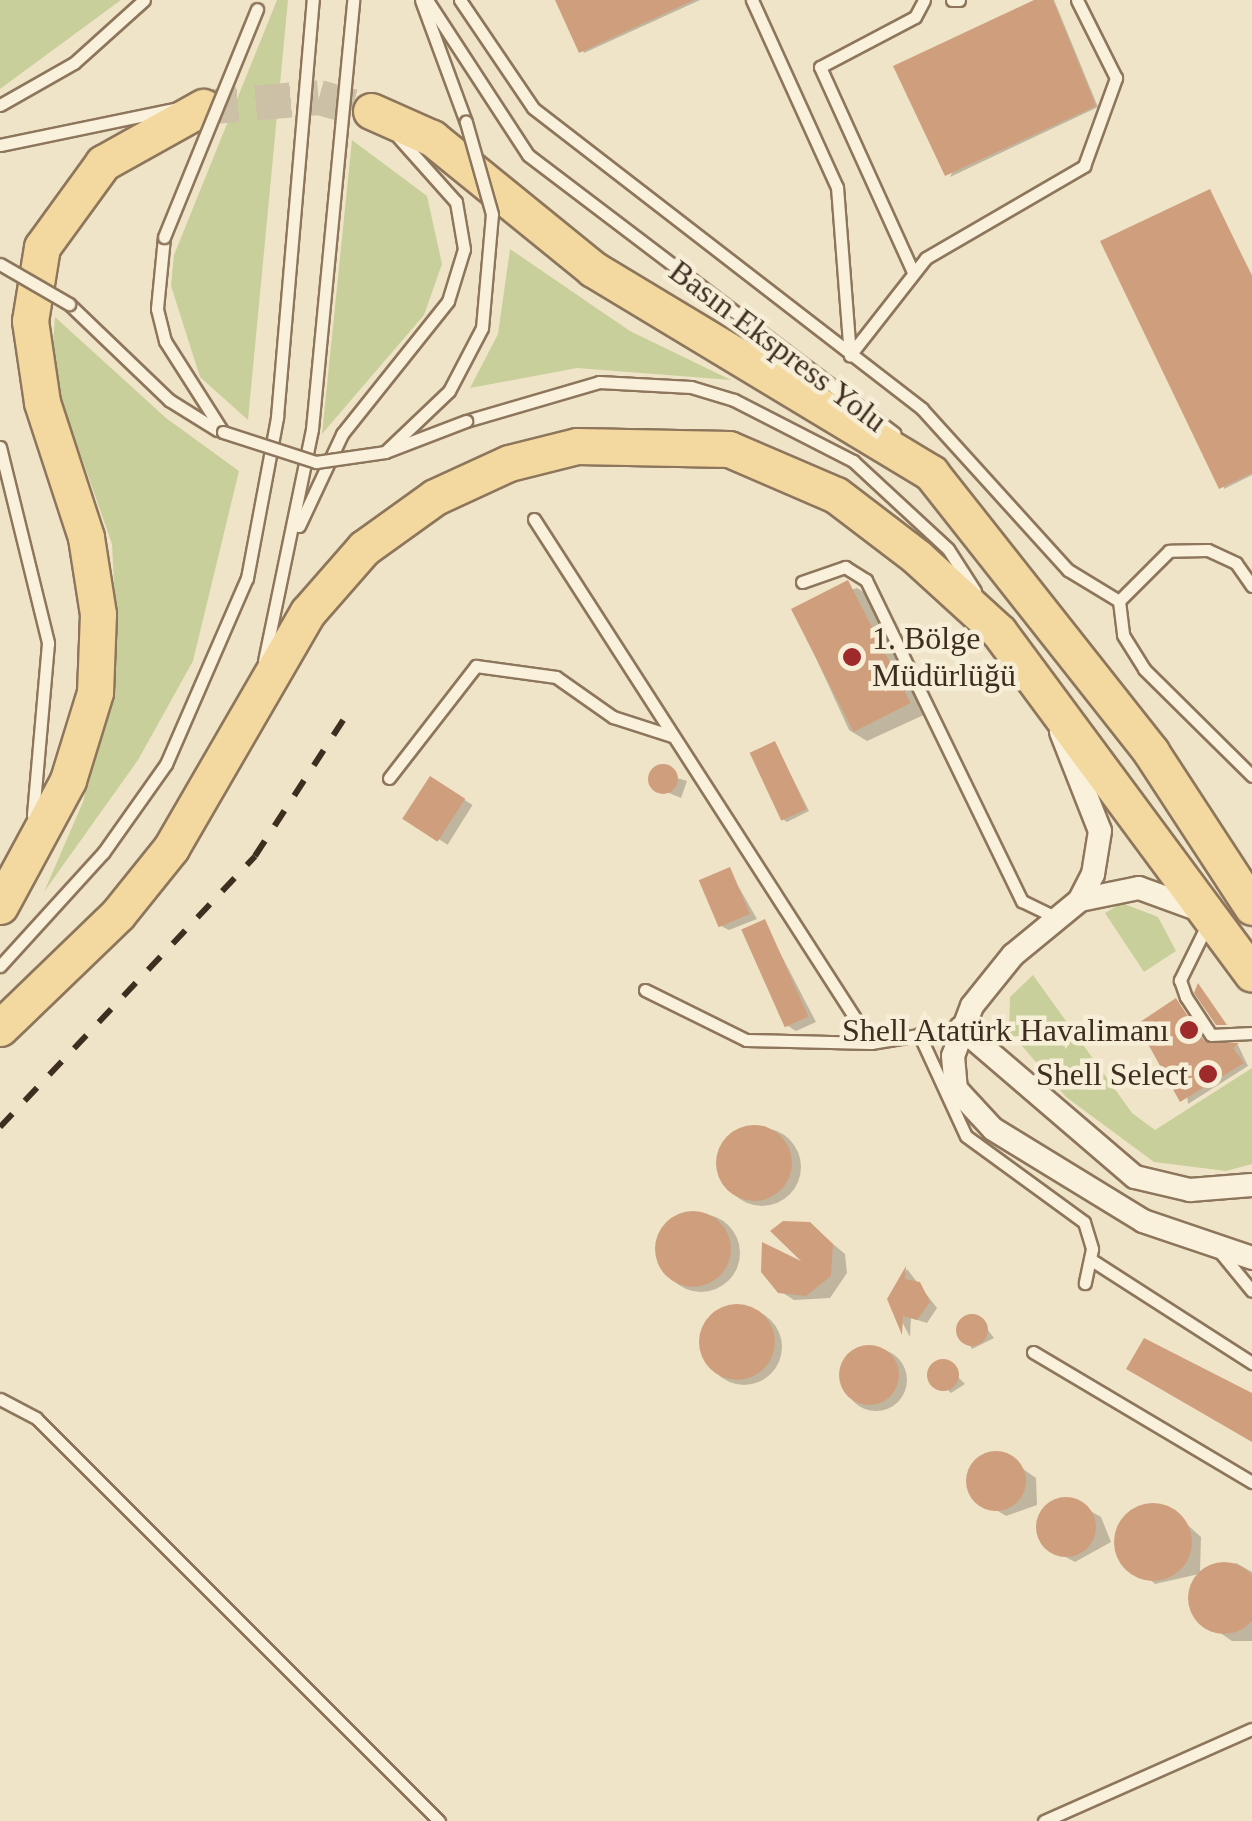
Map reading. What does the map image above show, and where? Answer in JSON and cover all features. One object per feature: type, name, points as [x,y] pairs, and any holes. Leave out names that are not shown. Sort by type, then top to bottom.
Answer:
[{"type":"main road","points":[[7,894],[68,780],[94,692],[98,614],[86,537],[42,402],[30,320],[42,247],[103,163],[203,108]]},
{"type":"main road","points":[[371,111],[432,138],[593,268],[931,473]]},
{"type":"main road","points":[[0,1028],[36,1000],[170,848],[214,786],[255,699],[308,612],[364,548],[435,497],[508,462],[577,446],[728,450],[836,495],[999,632],[1051,706],[1212,914],[1252,974]]},
{"type":"main road","name":"Basın Ekspress Yolu","points":[[931,473],[1195,822],[1252,907]]},
{"type":"street","points":[[1051,706],[1100,831],[1080,900]]},
{"type":"street","points":[[1212,914],[1139,888],[1080,900],[989,980],[961,1028],[956,1089],[993,1129],[1143,1220],[1220,1252],[1252,1258]]},
{"type":"street","points":[[0,1038],[36,1000]]},
{"type":"street","points":[[961,1028],[1136,1176],[1190,1190],[1252,1185]]},
{"type":"lane","points":[[0,105],[74,63],[144,0]]},
{"type":"lane","points":[[0,966],[104,853],[166,764],[247,578],[277,417],[313,0]]},
{"type":"lane","points":[[255,699],[293,539],[353,0]]},
{"type":"lane","points":[[384,452],[449,391],[482,328],[492,214],[466,122],[424,0]]},
{"type":"lane","name":"Basın Ekspress Yolu","points":[[424,0],[528,155],[804,360],[931,473]]},
{"type":"lane","points":[[460,0],[533,108],[922,409],[1068,570],[1119,601]]},
{"type":"lane","points":[[752,0],[837,187],[850,355]]},
{"type":"lane","points":[[913,272],[820,67],[915,18],[924,0]]},
{"type":"lane","points":[[850,355],[913,272],[1084,166],[1116,78],[1077,0]]},
{"type":"lane","points":[[223,432],[164,341],[157,309],[164,237],[260,5]]},
{"type":"lane","points":[[0,145],[158,108],[203,108]]},
{"type":"lane","points":[[293,539],[342,434],[448,300],[464,249],[456,202],[371,111]]},
{"type":"lane","points":[[0,264],[69,304],[170,400],[223,432],[316,462],[384,452],[466,420],[599,382],[690,387],[774,414],[900,499],[948,550],[999,632]]},
{"type":"lane","points":[[0,447],[48,644],[43,778],[7,894]]},
{"type":"lane","points":[[534,519],[871,1044]]},
{"type":"lane","points":[[1119,601],[1169,551],[1208,550],[1236,563],[1252,586]]},
{"type":"lane","points":[[802,582],[845,567],[866,580],[1022,901],[1058,919]]},
{"type":"lane","points":[[1119,601],[1123,635],[1144,669],[1252,776]]},
{"type":"lane","points":[[389,778],[476,666],[556,677],[613,717],[672,736]]},
{"type":"lane","points":[[1195,822],[1252,878]]},
{"type":"lane","points":[[1212,914],[1180,980],[1186,997],[1211,1035],[1252,1033]]},
{"type":"lane","points":[[645,990],[746,1040],[871,1044],[961,1028]]},
{"type":"lane","points":[[919,1034],[954,1122],[1078,1214],[1090,1259],[1085,1284]]},
{"type":"lane","points":[[1220,1252],[1252,1291]]},
{"type":"lane","points":[[1090,1259],[1252,1362]]},
{"type":"lane","points":[[1032,1352],[1252,1482]]},
{"type":"lane","points":[[0,1399],[36,1418],[439,1821]]},
{"type":"lane","points":[[1044,1821],[1252,1729]]},
{"type":"green space","points":[[0,0],[121,0],[0,89]]},
{"type":"green space","points":[[277,0],[288,0],[248,420],[200,377],[171,286],[174,255]]},
{"type":"green space","points":[[352,140],[427,196],[442,264],[424,315],[322,434]]},
{"type":"green space","points":[[510,249],[630,331],[731,380],[577,368],[470,388],[498,334]]},
{"type":"green space","points":[[55,317],[166,418],[239,471],[193,661],[138,760],[44,892],[83,802],[117,646],[112,544],[51,370]]},
{"type":"green space","points":[[1122,903],[1158,917],[1176,951],[1144,972],[1105,913]]},
{"type":"green space","points":[[1033,975],[1132,1113],[1155,1130],[1252,1068],[1252,1164],[1226,1171],[1154,1162],[1066,1097],[1009,1031],[1010,997]]},
{"type":"building","points":[[555,0],[694,0],[579,53]]},
{"type":"building","points":[[1034,0],[1053,0],[1096,106],[945,176],[893,66]]},
{"type":"building","points":[[1210,189],[1252,277],[1252,473],[1219,489],[1100,241]]},
{"type":"building","name":"1. Bölge Müdürlüğü","points":[[848,580],[911,703],[854,732],[791,609]]},
{"type":"building","points":[[775,741],[807,809],[781,821],[750,753]]},
{"type":"building","points":[[663,764],[677,773],[678,779],[669,793],[663,794],[649,785],[648,779],[657,765]]},
{"type":"building","points":[[430,776],[465,799],[437,842],[402,819]]},
{"type":"building","points":[[730,867],[750,914],[719,927],[699,880]]},
{"type":"building","points":[[765,919],[809,1017],[785,1027],[741,930]]},
{"type":"building","points":[[1198,983],[1227,1025],[1216,1025],[1194,993]]},
{"type":"building","points":[[1176,998],[1204,1041],[1239,1043],[1233,1048],[1244,1063],[1180,1102],[1137,1024]]},
{"type":"building","points":[[754,1125],[781,1136],[792,1163],[781,1190],[754,1201],[727,1190],[716,1163],[727,1136]]},
{"type":"building","points":[[693,1211],[720,1222],[731,1249],[720,1276],[693,1287],[666,1276],[655,1249],[666,1222]]},
{"type":"building","points":[[783,1221],[810,1222],[833,1244],[831,1276],[806,1296],[778,1293],[761,1272],[762,1242],[801,1261],[770,1231]]},
{"type":"building","points":[[906,1266],[905,1279],[920,1282],[930,1302],[917,1320],[903,1316],[902,1335],[887,1299]]},
{"type":"building","points":[[737,1304],[764,1315],[775,1342],[764,1369],[737,1380],[710,1369],[699,1342],[710,1315]]},
{"type":"building","points":[[972,1314],[983,1319],[988,1330],[983,1341],[972,1346],[961,1341],[956,1330],[961,1319]]},
{"type":"building","points":[[1144,1338],[1252,1393],[1252,1442],[1126,1369]]},
{"type":"building","points":[[869,1345],[890,1354],[899,1375],[890,1396],[869,1405],[848,1396],[839,1375],[848,1354]]},
{"type":"building","points":[[943,1359],[954,1364],[959,1375],[954,1386],[943,1391],[932,1386],[927,1375],[932,1364]]},
{"type":"building","points":[[996,1451],[1017,1460],[1026,1481],[1017,1502],[996,1511],[975,1502],[966,1481],[975,1460]]},
{"type":"building","points":[[1066,1497],[1087,1506],[1096,1527],[1087,1548],[1066,1557],[1045,1548],[1036,1527],[1045,1506]]},
{"type":"building","points":[[1153,1503],[1168,1506],[1180,1515],[1189,1527],[1189,1557],[1180,1569],[1168,1578],[1153,1581],[1138,1578],[1126,1569],[1117,1557],[1114,1542],[1117,1527],[1126,1515],[1138,1506]]},
{"type":"building","points":[[1224,1562],[1249,1573],[1260,1598],[1249,1623],[1224,1634],[1199,1623],[1188,1598],[1199,1573]]},
{"type":"tunnel","points":[[203,107],[319,97],[371,111]]},
{"type":"railway","points":[[0,1127],[255,856],[346,716]]},
{"type":"place","name":"1. Bölge Müdürlüğü","points":[[852,657]]},
{"type":"place","name":"Shell Atatürk Havalimanı","points":[[1189,1030]]},
{"type":"place","name":"Shell Select","points":[[1208,1074]]}]
